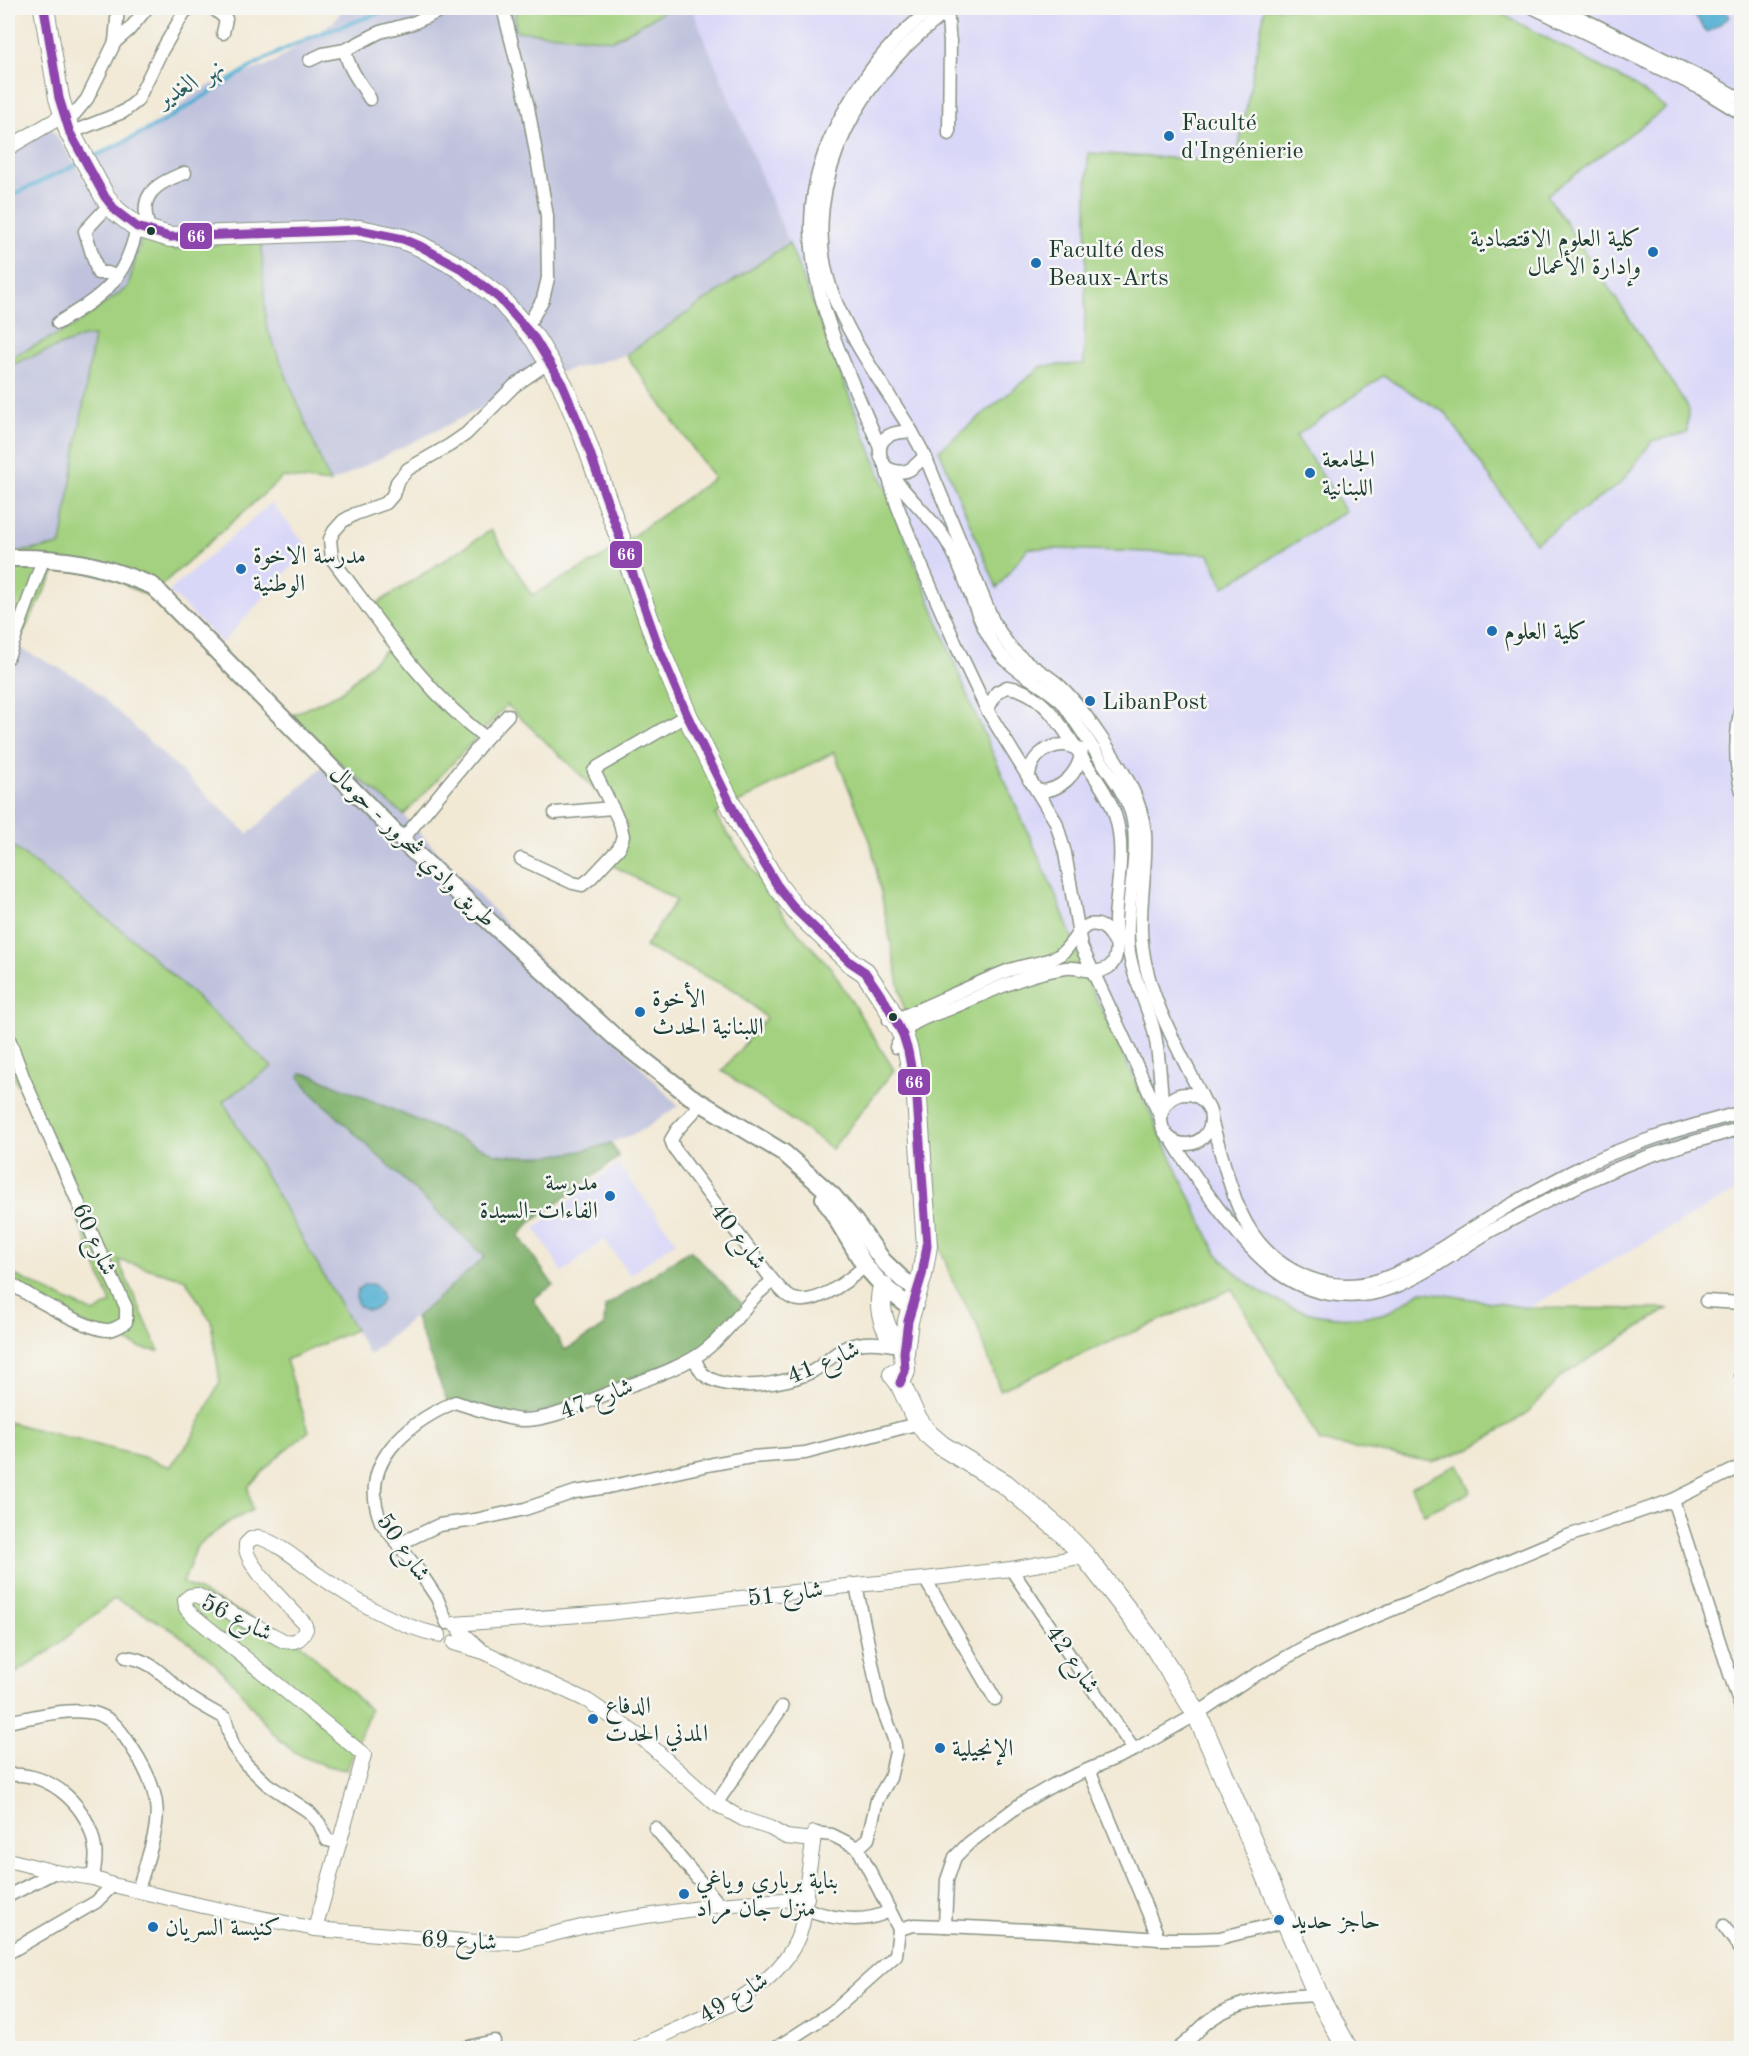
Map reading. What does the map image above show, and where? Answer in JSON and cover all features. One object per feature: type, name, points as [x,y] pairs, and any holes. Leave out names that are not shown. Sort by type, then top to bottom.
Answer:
[{"type":"highway","points":[[44,8],[59,98],[67,124],[107,201],[144,230],[170,237],[360,230],[383,234],[420,246],[460,268],[499,298],[526,328],[549,362],[562,384],[584,436],[629,567],[687,715],[741,825],[777,885],[795,909],[850,962],[895,1030],[906,1100],[914,1240],[905,1371],[900,1383]]},
{"type":"highway","points":[[883,1286],[881,1310],[893,1342]]},
{"type":"highway","points":[[909,1295],[896,1318],[893,1373],[920,1424],[942,1446],[1005,1484],[1052,1523],[1085,1556],[1153,1644],[1197,1714],[1318,1995],[1347,2049]]},
{"type":"main road","name":"طريق وادي شحرور - حومال","points":[[8,558],[44,557],[98,566],[153,586],[402,840],[618,1040],[701,1104],[784,1153],[810,1174],[855,1222],[909,1295]]},
{"type":"main road","name":"طريق وادي شحرور - حومال","points":[[810,1174],[865,1266],[883,1286],[909,1295]]},
{"type":"street","points":[[67,124],[87,99],[115,42],[118,8]]},
{"type":"street","points":[[115,42],[129,30],[147,8]]},
{"type":"street","points":[[8,148],[67,124],[123,112],[137,101],[161,51],[185,11],[191,8]]},
{"type":"street","points":[[213,8],[226,19],[223,33]]},
{"type":"street","points":[[310,60],[323,54],[345,50],[380,32],[412,23],[446,8]]},
{"type":"street","points":[[503,8],[528,107],[546,216],[548,278],[543,298],[526,328]]},
{"type":"street","points":[[895,1030],[1029,976],[1074,968],[1081,968],[1092,973],[1102,971],[1113,963],[1116,952],[1120,852],[1118,825],[1108,799],[1058,697],[1010,663],[995,648],[959,561],[948,541],[882,461],[880,448],[837,344],[818,286],[810,242],[810,220],[813,192],[825,149],[837,123],[866,74],[883,52],[933,8]]},
{"type":"street","points":[[1534,8],[1742,100]]},
{"type":"street","points":[[1561,8],[1680,73],[1742,114]]},
{"type":"street","points":[[949,9],[947,27],[950,41],[949,134]]},
{"type":"street","points":[[949,9],[891,62],[858,107],[838,147],[829,175],[823,220],[822,237],[826,268],[838,306],[926,456],[993,621],[1014,652],[1061,687],[1086,717],[1136,795],[1144,820],[1146,849],[1141,929],[1147,973],[1162,1016],[1208,1107],[1239,1208],[1257,1240],[1286,1267],[1310,1279],[1336,1286],[1362,1285],[1400,1272],[1485,1220],[1612,1152],[1663,1134],[1742,1112]]},
{"type":"street","points":[[345,50],[350,69],[356,74],[370,99]]},
{"type":"street","points":[[58,323],[108,289],[144,230],[151,190],[165,180],[185,173]]},
{"type":"street","points":[[107,201],[85,231],[98,273],[108,273],[117,277]]},
{"type":"street","points":[[486,738],[467,724],[414,669],[332,559],[330,539],[343,521],[355,514],[386,503],[393,495],[397,482],[408,469],[466,434],[514,386],[549,362]]},
{"type":"street","points":[[880,448],[883,440],[890,434],[899,431],[912,432]]},
{"type":"street","points":[[886,467],[897,472],[907,471],[926,456]]},
{"type":"street","points":[[886,467],[897,505],[915,550],[987,710],[1052,814],[1062,838],[1078,935],[1092,973],[1162,1114]]},
{"type":"street","points":[[8,657],[44,557]]},
{"type":"street","points":[[987,710],[992,698],[1001,688],[1014,687],[1035,699],[1053,715],[1081,747]]},
{"type":"street","points":[[1742,701],[1735,748],[1737,775],[1742,791]]},
{"type":"street","points":[[402,840],[486,738],[508,715]]},
{"type":"street","points":[[521,859],[573,883],[582,885],[591,878],[619,848],[623,836],[620,823],[594,771],[687,715]]},
{"type":"street","points":[[1037,791],[1049,790],[1074,773],[1086,717]]},
{"type":"street","points":[[1029,780],[1029,771],[1035,759],[1055,746],[1081,747],[1114,758]]},
{"type":"street","points":[[1097,752],[1119,787],[1132,816],[1134,846],[1127,910],[1128,945],[1135,979],[1153,1027],[1166,1134],[1250,1249],[1280,1276],[1329,1294],[1359,1296],[1391,1289],[1420,1275],[1493,1230],[1599,1176],[1650,1155],[1742,1128]]},
{"type":"street","points":[[555,813],[612,808]]},
{"type":"street","points":[[895,1030],[1008,971],[1058,956],[1087,926],[1097,925],[1107,930],[1115,943]]},
{"type":"street","name":"شارع 60","points":[[8,1036],[24,1079],[126,1307],[126,1322],[118,1328],[100,1329],[8,1282]]},
{"type":"street","points":[[1162,1114],[1167,1103],[1181,1095],[1189,1094],[1204,1101]]},
{"type":"street","name":"شارع 40","points":[[701,1104],[677,1130],[672,1140],[674,1148],[773,1281],[793,1299],[807,1300],[824,1294],[849,1280],[865,1266]]},
{"type":"street","points":[[1172,1140],[1189,1144],[1197,1141],[1209,1129],[1211,1120]]},
{"type":"street","points":[[1592,1162],[1599,1176]]},
{"type":"street","name":"شارع 47","points":[[397,1439],[418,1423],[455,1402],[519,1421],[540,1419],[694,1358],[725,1333],[758,1291],[773,1281]]},
{"type":"street","points":[[1706,1301],[1742,1303]]},
{"type":"street","name":"شارع 41","points":[[694,1358],[702,1373],[722,1384],[737,1386],[780,1382],[817,1368],[845,1348],[893,1342]]},
{"type":"street","points":[[399,1544],[439,1525],[525,1509],[575,1492],[751,1457],[805,1453],[920,1424]]},
{"type":"street","name":"شارع 50","points":[[397,1439],[376,1473],[374,1488],[377,1512],[381,1522],[430,1587],[451,1630]]},
{"type":"street","points":[[945,1926],[947,1880],[955,1857],[969,1843],[1022,1803],[1055,1784],[1134,1750],[1197,1714],[1245,1681],[1310,1644],[1565,1537],[1673,1500],[1742,1466]]},
{"type":"street","points":[[1673,1500],[1742,1711]]},
{"type":"street","name":"شارع 56","points":[[315,1929],[363,1755],[190,1613],[186,1608],[185,1600],[197,1595],[284,1641],[291,1642],[300,1639],[306,1629],[304,1623],[271,1587],[247,1555],[246,1544],[251,1539],[258,1538],[285,1552],[359,1602],[402,1623],[451,1630]]},
{"type":"street","name":"شارع 51","points":[[451,1630],[468,1621],[485,1623],[608,1613],[1011,1569],[1085,1556]]},
{"type":"street","name":"شارع 42","points":[[1011,1569],[1134,1750]]},
{"type":"street","points":[[925,1579],[995,1700]]},
{"type":"street","points":[[856,1585],[880,1702],[894,1739],[896,1752],[890,1778],[877,1800],[868,1839],[858,1848]]},
{"type":"street","points":[[451,1630],[484,1652],[588,1701],[606,1712],[642,1738],[717,1804],[743,1819],[770,1828],[809,1836],[824,1833],[858,1848],[899,1929],[896,1956],[832,2012],[776,2049]]},
{"type":"street","points":[[126,1657],[138,1658],[150,1663],[191,1698],[225,1718],[233,1746],[246,1764],[267,1784],[308,1811],[319,1823],[327,1840],[339,1843]]},
{"type":"street","points":[[717,1804],[782,1707]]},
{"type":"street","points":[[8,1722],[58,1713],[79,1712],[102,1716],[113,1721],[121,1731],[147,1770],[155,1795],[156,1835],[138,1890]]},
{"type":"street","points":[[1089,1770],[1159,1939]]},
{"type":"street","points":[[8,1775],[18,1774],[53,1784],[68,1796],[84,1816],[91,1831],[96,1851],[93,1878]]},
{"type":"street","points":[[654,1828],[720,1905]]},
{"type":"street","points":[[809,1836],[807,1897],[835,1917],[864,1920],[878,1917],[889,1911]]},
{"type":"street","name":"شارع 69","points":[[8,1860],[55,1872],[93,1878],[113,1885],[203,1906],[315,1929],[409,1938],[518,1943],[585,1926],[720,1905],[807,1897]]},
{"type":"street","points":[[8,1896],[55,1872]]},
{"type":"street","points":[[8,1953],[96,1902],[113,1885]]},
{"type":"street","name":"شارع 49","points":[[637,2049],[731,2003],[767,1979],[782,1965],[791,1951],[800,1932],[807,1897]]},
{"type":"street","points":[[899,1929],[914,1926],[945,1926],[1159,1939],[1220,1938],[1287,1922]]},
{"type":"street","points":[[1724,1926],[1742,1951]]},
{"type":"street","points":[[1179,2049],[1209,2020],[1227,2010],[1257,2000],[1318,1995]]},
{"type":"street","points":[[464,2049],[494,2041]]},
{"type":"shaded area","points":[[340,8],[515,8],[517,31],[613,40],[670,8],[692,8],[789,243],[626,355],[549,375],[330,483],[266,326],[261,238],[175,250],[142,235],[128,287],[74,326],[8,359],[8,147],[48,123],[101,203],[141,233],[117,196],[80,166],[170,114],[208,86],[271,64],[332,23],[339,15]]},
{"type":"shaded area","name":"الجامعة اللبنانية","points":[[692,8],[1741,8],[1741,1188],[1528,1308],[1421,1291],[1386,1313],[1352,1317],[1318,1315],[1272,1299],[1247,1283],[1215,1252],[1089,983],[1057,898],[970,702],[789,243]]},
{"type":"shaded area","points":[[94,336],[61,545],[8,554],[8,366],[83,337]]},
{"type":"shaded area","name":"مدرسة الاخوة الوطنية","points":[[271,503],[309,548],[222,643],[169,591]]},
{"type":"shaded area","points":[[17,647],[85,681],[248,834],[333,757],[404,816],[678,1106],[646,1128],[593,1149],[556,1156],[496,1154],[312,1075],[310,1091],[485,1257],[369,1355],[223,1101],[272,1066],[134,940],[8,843],[8,662]]},
{"type":"shaded area","name":"مدرسة الفاءات-السيدة","points":[[618,1164],[676,1241],[630,1275],[604,1239],[563,1273],[535,1228]]},
{"type":"green space","points":[[515,8],[670,8],[613,40],[516,31]]},
{"type":"green space","points":[[1265,8],[1491,8],[1632,84],[1666,108],[1547,195],[1688,407],[1687,433],[1652,441],[1621,483],[1535,543],[1446,413],[1383,376],[1296,436],[1346,511],[1224,587],[1209,554],[1028,548],[997,588],[939,450],[1042,366],[1084,364],[1088,153],[1236,162]]},
{"type":"green space","points":[[142,235],[175,250],[261,238],[266,326],[330,483],[283,477],[149,596],[127,586],[120,580],[58,565],[8,662],[8,554],[61,545],[94,336],[83,337],[8,366],[8,359],[74,326],[128,287]]},
{"type":"green space","points":[[789,243],[970,702],[1057,898],[1089,983],[1216,1252],[1245,1280],[1279,1302],[1297,1309],[1337,1317],[1382,1314],[1421,1291],[1528,1308],[1668,1309],[1560,1377],[1529,1412],[1474,1447],[1433,1462],[1320,1442],[1232,1289],[1000,1390],[976,1323],[952,1280],[939,1244],[937,1190],[926,1102],[906,1019],[871,843],[834,752],[715,815],[787,920],[831,968],[894,1070],[832,1149],[722,1071],[766,1018],[738,992],[645,947],[676,900],[610,864],[627,825],[591,785],[507,705],[404,815],[333,757],[292,715],[340,693],[394,642],[373,606],[491,530],[532,595],[603,557],[714,478],[626,355]]},
{"type":"green space","points":[[8,843],[134,940],[272,1067],[223,1101],[355,1330],[286,1360],[309,1431],[273,1461],[248,1487],[252,1510],[229,1522],[197,1546],[183,1583],[301,1644],[370,1710],[347,1770],[322,1764],[287,1746],[275,1735],[224,1673],[200,1650],[159,1622],[114,1599],[50,1651],[8,1678],[8,1422],[143,1457],[170,1467],[192,1438],[220,1382],[211,1321],[185,1279],[118,1260],[159,1351],[144,1349],[8,1291],[8,1272],[94,1313],[111,1303],[50,1153],[8,1066]]},
{"type":"green space","points":[[301,1073],[312,1075],[496,1154],[554,1155],[583,1151],[611,1143],[619,1157],[529,1224],[519,1236],[553,1285],[533,1299],[565,1350],[604,1327],[605,1307],[690,1250],[745,1307],[698,1362],[630,1388],[511,1420],[447,1401],[415,1318],[485,1257],[310,1091],[299,1077]]},
{"type":"green space","points":[[1458,1464],[1471,1492],[1424,1514],[1411,1487]]},
{"type":"water","points":[[1724,8],[1730,17],[1707,33],[1691,9]]},
{"type":"water","points":[[369,1284],[378,1288],[382,1297],[378,1306],[369,1310],[360,1306],[356,1297],[360,1288]]},
{"type":"waterway","name":"نهر الغدير","points":[[89,159],[158,125],[254,65],[283,50],[311,37],[394,8]]},
{"type":"waterway","name":"نهر الغدير","points":[[8,197],[80,163]]},
{"type":"transit line","name":"66","points":[[44,8],[59,98],[70,133],[105,197],[116,211],[137,227],[170,237],[360,230],[403,239],[460,268],[499,298],[535,339],[562,384],[584,436],[660,651],[687,715],[741,825],[777,885],[795,909],[850,962],[865,972],[886,1003],[903,1035],[917,1099],[927,1246],[922,1275],[908,1321],[904,1352],[905,1371],[900,1383]]},
{"type":"place","name":"Faculté d'Ingénierie","points":[[1169,136]]},
{"type":"place","name":"كلية العلوم الاقتصادية وإدارة الأعمال","points":[[1653,252]]},
{"type":"place","name":"Faculté des Beaux-Arts","points":[[1036,263]]},
{"type":"place","name":"الجامعة اللبنانية","points":[[1310,473]]},
{"type":"place","name":"مدرسة الاخوة الوطنية","points":[[241,569]]},
{"type":"place","name":"كلية العلوم","points":[[1492,631]]},
{"type":"place","name":"LibanPost","points":[[1090,701]]},
{"type":"place","name":"الأخوة اللبنانية الحدث","points":[[640,1012]]},
{"type":"place","name":"مدرسة الفاءات-السيدة","points":[[610,1196]]},
{"type":"place","name":"الدفاع المدني الحدت","points":[[593,1719]]},
{"type":"place","name":"الإنجيلية","points":[[940,1748]]},
{"type":"place","name":"بناية برباري وياغي منزل جان مراد","points":[[684,1894]]},
{"type":"place","name":"حاجز حديد","points":[[1279,1920]]},
{"type":"place","name":"كنيسة السريان","points":[[153,1927]]}]
